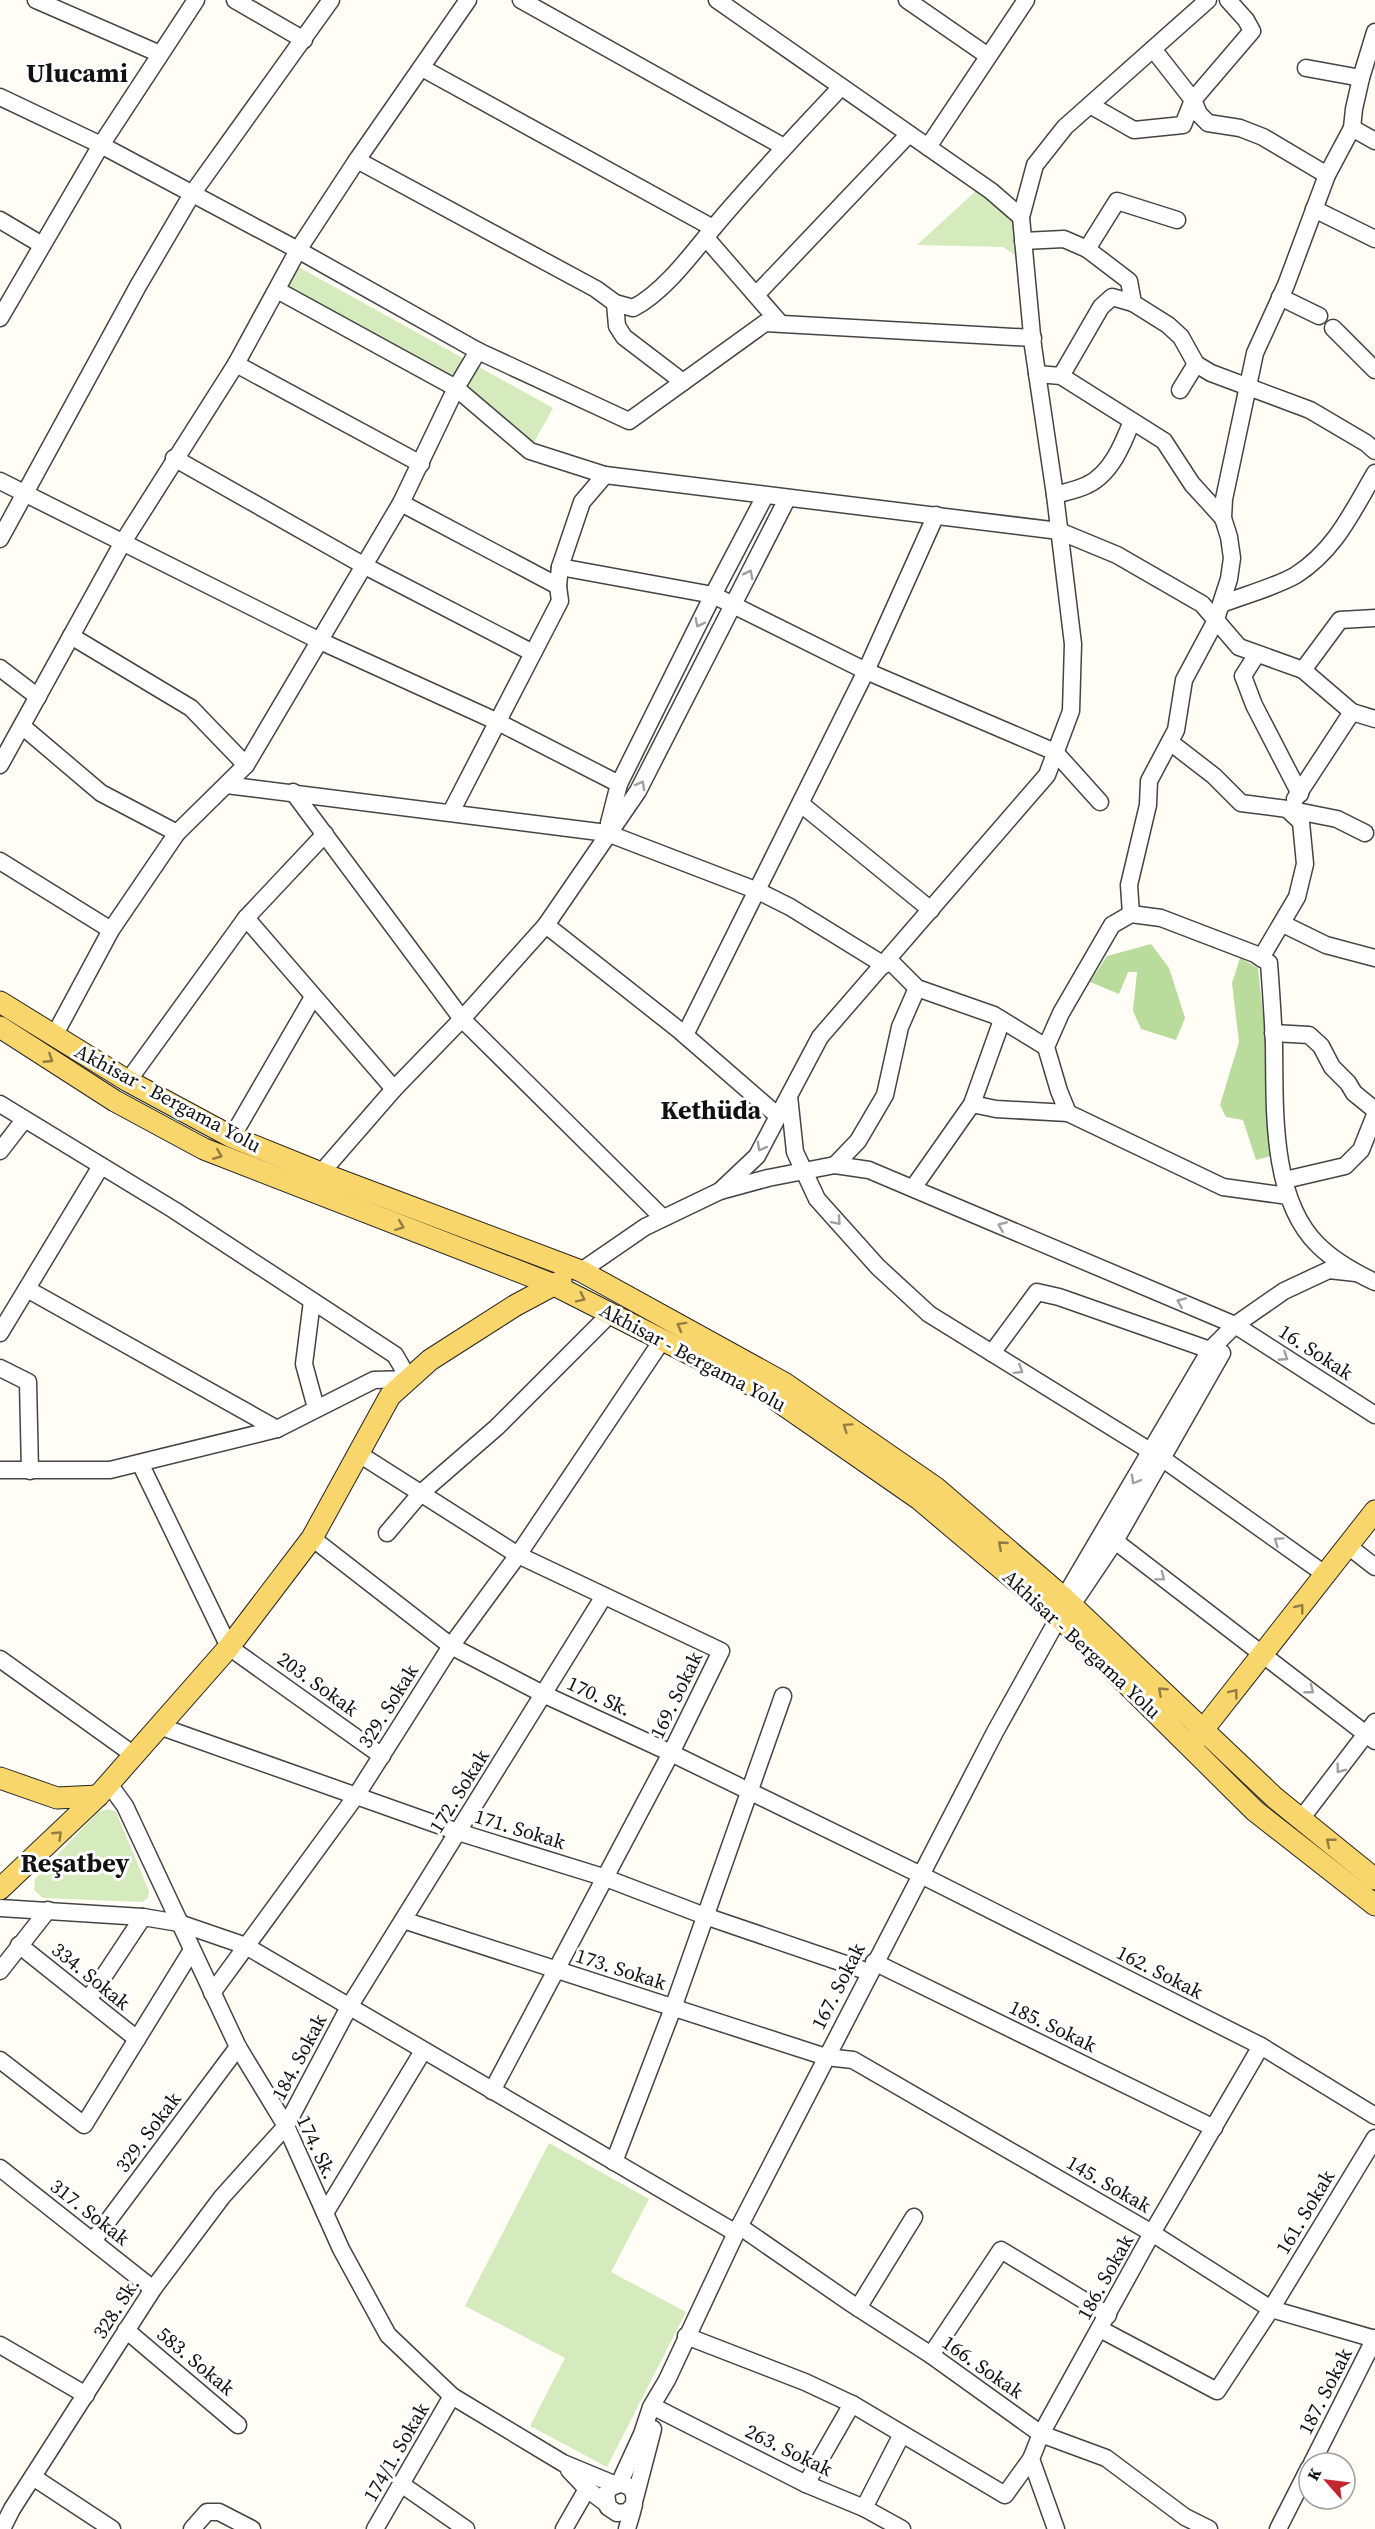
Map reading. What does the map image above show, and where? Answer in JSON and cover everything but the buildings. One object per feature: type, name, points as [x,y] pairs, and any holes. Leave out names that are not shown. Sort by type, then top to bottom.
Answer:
[{"type":"main road","name":"Akhisar - Bergama Yolu","points":[[0,1002],[128,1081],[232,1137],[580,1271],[784,1383],[936,1488],[1065,1607],[1197,1738],[1255,1811],[1375,1905]]},
{"type":"main road","name":"Akhisar - Bergama Yolu","points":[[0,1027],[115,1101],[204,1149],[554,1285],[765,1392],[919,1499],[1065,1607]]},
{"type":"main road","points":[[0,1889],[104,1790],[229,1647],[312,1538],[390,1396],[430,1360],[516,1305],[580,1271]]},
{"type":"main road","points":[[1197,1738],[1375,1512]]},
{"type":"main road","name":"Akhisar - Bergama Yolu","points":[[1197,1738],[1375,1879]]},
{"type":"main road","points":[[0,1778],[57,1798],[104,1790]]},
{"type":"street","points":[[36,0],[160,54]]},
{"type":"street","points":[[0,318],[101,145],[196,0]]},
{"type":"street","points":[[235,0],[304,40]]},
{"type":"street","points":[[0,539],[138,286],[192,194],[331,0]]},
{"type":"street","points":[[0,765],[123,542],[174,458],[236,364],[298,250],[357,160],[468,0]]},
{"type":"street","points":[[521,0],[784,147]]},
{"type":"street","points":[[717,0],[991,191],[1021,217]]},
{"type":"street","points":[[907,0],[988,56]]},
{"type":"street","points":[[928,147],[1026,0]]},
{"type":"street","points":[[720,1191],[757,1156],[820,1037],[1047,775],[1071,711],[1073,644],[1055,495],[1037,374],[1021,217],[1035,165],[1065,127],[1208,0]]},
{"type":"street","points":[[1090,105],[1134,130],[1183,125],[1193,100],[1252,31],[1246,20],[1228,0]]},
{"type":"street","points":[[1131,914],[1129,885],[1148,805],[1149,781],[1176,730],[1185,681],[1215,622],[1229,579],[1232,558],[1223,518],[1224,499],[1255,353],[1280,297],[1327,175],[1352,128],[1361,78],[1375,32]]},
{"type":"street","points":[[1153,49],[1193,100],[1199,114],[1208,123],[1240,128],[1263,137],[1327,175]]},
{"type":"street","points":[[422,68],[709,233],[780,323]]},
{"type":"street","points":[[1306,68],[1361,78]]},
{"type":"street","points":[[357,160],[596,289],[615,303],[633,309],[646,301],[841,87]]},
{"type":"street","points":[[0,97],[101,145],[298,250],[478,351],[629,421],[765,323],[1033,338]]},
{"type":"street","points":[[1352,128],[1375,141]]},
{"type":"street","points":[[756,295],[909,134]]},
{"type":"street","points":[[1087,249],[1117,201],[1176,220]]},
{"type":"street","points":[[1314,210],[1375,239]]},
{"type":"street","points":[[0,220],[42,245]]},
{"type":"street","points":[[1023,241],[1064,239],[1087,249],[1129,281],[1133,303]]},
{"type":"street","points":[[277,290],[456,388],[530,451],[605,476],[1059,531],[1118,555],[1202,604],[1215,622],[1239,647],[1304,670],[1352,712],[1375,719]]},
{"type":"street","points":[[1061,376],[1101,307],[1112,297],[1133,303],[1168,325],[1181,336],[1196,364],[1211,373],[1310,410],[1366,443],[1375,451]]},
{"type":"street","points":[[1280,297],[1319,316]]},
{"type":"street","points":[[615,303],[617,326],[624,337],[683,382]]},
{"type":"street","points":[[1333,328],[1375,370]]},
{"type":"street","points":[[54,1036],[111,930],[177,832],[246,765],[318,640],[402,503],[456,388],[478,351]]},
{"type":"street","points":[[236,364],[421,464]]},
{"type":"street","points":[[1180,390],[1196,364]]},
{"type":"street","points":[[1037,374],[1061,376],[1164,441],[1192,484],[1223,518]]},
{"type":"street","points":[[1055,495],[1088,485],[1107,468],[1120,450],[1132,421]]},
{"type":"street","points":[[174,458],[363,565],[533,653]]},
{"type":"street","points":[[1222,604],[1295,576],[1327,548],[1346,526],[1375,473]]},
{"type":"street","points":[[451,812],[560,601],[558,586],[560,567],[582,502],[605,476]]},
{"type":"street","points":[[0,481],[318,640],[498,722],[619,784]]},
{"type":"street","points":[[607,833],[619,784],[765,496]]},
{"type":"street","points":[[321,1173],[394,1089],[462,1019],[546,925],[638,791],[787,499]]},
{"type":"street","points":[[402,503],[558,586]]},
{"type":"street","points":[[685,1035],[866,671],[936,515]]},
{"type":"street","points":[[560,567],[713,595],[866,671],[1055,752],[1100,802]]},
{"type":"street","points":[[1304,670],[1340,620],[1375,618]]},
{"type":"street","points":[[71,636],[191,708],[246,765]]},
{"type":"street","points":[[1257,654],[1243,676],[1254,705],[1300,794]]},
{"type":"street","points":[[0,668],[38,697]]},
{"type":"street","points":[[1287,809],[1300,794],[1352,712]]},
{"type":"street","points":[[22,726],[100,793],[177,832]]},
{"type":"street","points":[[1170,742],[1214,776],[1241,802],[1337,819],[1365,833]]},
{"type":"street","points":[[226,785],[607,833],[758,891],[887,962],[917,988],[938,997],[972,1006],[1002,1020],[1046,1047]]},
{"type":"street","points":[[293,792],[462,1019],[663,1218]]},
{"type":"street","points":[[801,804],[931,910]]},
{"type":"street","points":[[1261,958],[1297,897],[1305,864],[1301,822],[1287,809]]},
{"type":"street","points":[[128,1081],[246,918],[325,834]]},
{"type":"street","points":[[0,861],[111,930]]},
{"type":"street","points":[[1068,1113],[1046,1047],[1061,1013],[1112,925],[1131,914],[1161,918],[1261,958],[1269,963],[1276,1140],[1295,1212],[1317,1245],[1356,1273],[1375,1282]]},
{"type":"street","points":[[246,918],[394,1089]]},
{"type":"street","points":[[1282,924],[1326,945],[1375,958]]},
{"type":"street","points":[[546,925],[685,1035],[778,1116]]},
{"type":"street","points":[[580,1271],[645,1227],[720,1191],[835,1165],[858,1141],[885,1095],[900,1027],[917,988]]},
{"type":"street","points":[[232,1137],[313,998]]},
{"type":"street","points":[[913,1188],[972,1104],[1002,1020]]},
{"type":"street","points":[[972,1104],[996,1109],[1068,1113],[1223,1187],[1287,1188],[1345,1166],[1361,1150],[1375,1113],[1332,1067],[1321,1046],[1309,1035],[1273,1033]]},
{"type":"street","points":[[789,1096],[795,1152],[818,1199],[878,1267],[930,1314],[1157,1456],[1326,1575]]},
{"type":"street","points":[[0,1104],[174,1210],[394,1355],[409,1379]]},
{"type":"street","points":[[0,1151],[24,1120]]},
{"type":"street","name":"16. Sokak","points":[[835,1165],[869,1170],[1235,1325],[1375,1415]]},
{"type":"street","points":[[0,1333],[101,1166]]},
{"type":"street","points":[[1065,1607],[1115,1541],[1210,1350],[1235,1325],[1284,1291],[1329,1270],[1356,1273]]},
{"type":"street","points":[[27,1289],[277,1429]]},
{"type":"street","points":[[992,1353],[1037,1292],[1059,1297],[1210,1350]]},
{"type":"street","points":[[312,1301],[304,1364],[316,1408]]},
{"type":"street","points":[[387,1533],[421,1493],[497,1427],[611,1313]]},
{"type":"street","points":[[1065,1607],[1235,1325]]},
{"type":"street","name":"329. Sokak","points":[[212,1993],[356,1797],[451,1646],[518,1556],[663,1339]]},
{"type":"street","points":[[0,1368],[28,1382],[30,1471]]},
{"type":"street","points":[[0,1470],[110,1470],[277,1429],[374,1380],[409,1379]]},
{"type":"street","name":"169. Sokak","points":[[359,1454],[518,1556],[721,1651],[671,1753],[603,1877],[492,2091]]},
{"type":"street","points":[[140,1463],[229,1647]]},
{"type":"street","name":"170. Sk.","points":[[312,1538],[451,1646],[543,1694],[671,1753],[921,1875]]},
{"type":"street","points":[[1115,1541],[1264,1654],[1372,1732],[1302,1819]]},
{"type":"street","points":[[1348,1546],[1375,1567]]},
{"type":"street","name":"172. Sokak","points":[[349,2007],[604,1596]]},
{"type":"street","name":"167. Sokak","points":[[667,2380],[738,2229],[825,2057],[995,1732],[1065,1607]]},
{"type":"street","name":"203. Sokak","points":[[229,1647],[382,1756]]},
{"type":"street","points":[[0,1659],[134,1755]]},
{"type":"street","points":[[614,2162],[673,2008],[783,1696]]},
{"type":"street","name":"171. Sokak","points":[[159,1726],[458,1832],[603,1877],[705,1916],[872,1967]]},
{"type":"street","name":"174. Sk.","points":[[104,1790],[125,1806],[238,2047],[286,2126],[341,2249],[388,2335],[452,2396],[563,2463]]},
{"type":"street","name":"162. Sokak","points":[[921,1875],[1261,2046],[1375,2116]]},
{"type":"street","name":"166. Sokak","points":[[0,1908],[142,1917],[179,1923],[246,1946],[614,2162],[738,2229],[931,2355],[1041,2434],[1106,2458],[1185,2517],[1209,2529]]},
{"type":"street","points":[[0,1971],[48,1910]]},
{"type":"street","points":[[88,2000],[142,1917]]},
{"type":"street","name":"173. Sokak","points":[[403,1920],[825,2057]]},
{"type":"street","name":"334. Sokak","points":[[19,1945],[137,2039]]},
{"type":"street","points":[[0,2060],[84,2125],[192,1950]]},
{"type":"street","name":"185. Sokak","points":[[872,1967],[1214,2128]]},
{"type":"street","name":"184. Sokak","points":[[286,2126],[349,2007]]},
{"type":"street","name":"186. Sokak","points":[[902,2434],[1005,2495],[1031,2459],[1041,2434],[1152,2233],[1261,2046]]},
{"type":"street","name":"329. Sokak","points":[[93,2241],[238,2047]]},
{"type":"street","points":[[325,2213],[423,2051]]},
{"type":"street","name":"145. Sokak","points":[[825,2057],[853,2060],[1152,2233],[1271,2309],[1375,2339]]},
{"type":"street","name":"328. Sk.","points":[[2,2529],[6,2505],[33,2477],[153,2289],[222,2197],[286,2126]]},
{"type":"street","name":"161. Sokak","points":[[1104,2322],[1217,2391],[1271,2309],[1375,2138]]},
{"type":"street","name":"317. Sokak","points":[[0,2168],[153,2289]]},
{"type":"street","points":[[858,2308],[914,2217]]},
{"type":"street","points":[[931,2355],[1001,2250],[1104,2322]]},
{"type":"street","name":"583. Sokak","points":[[126,2330],[238,2425]]},
{"type":"street","points":[[686,2336],[805,2382],[852,2404],[902,2434],[864,2508]]},
{"type":"street","name":"187. Sokak","points":[[1317,2451],[1375,2339]]},
{"type":"street","points":[[0,2345],[86,2395]]},
{"type":"street","points":[[627,2529],[667,2380]]},
{"type":"street","points":[[619,2529],[610,2508],[608,2491],[617,2485],[642,2434],[651,2407],[667,2380]]},
{"type":"street","name":"174/1. Sokak","points":[[375,2529],[452,2396]]},
{"type":"street","points":[[806,2484],[852,2404]]},
{"type":"street","name":"263. Sokak","points":[[658,2409],[806,2484],[864,2508],[902,2529]]},
{"type":"street","points":[[1031,2459],[1056,2529]]},
{"type":"street","points":[[563,2463],[631,2489],[634,2502],[627,2512],[610,2508],[587,2489],[563,2463]]},
{"type":"street","points":[[33,2477],[112,2529]]},
{"type":"street","points":[[401,2484],[466,2529]]},
{"type":"street","points":[[564,2529],[587,2489]]},
{"type":"street","points":[[1278,2529],[1297,2492]]},
{"type":"street","points":[[192,2529],[207,2512],[219,2512],[252,2529]]},
{"type":"green space","points":[[979,188],[1019,219],[1018,257],[1003,247],[917,245]]},
{"type":"green space","points":[[295,265],[553,408],[532,446],[284,288]]},
{"type":"green space","points":[[1151,944],[1169,968],[1185,1018],[1176,1040],[1141,1029],[1133,1011],[1137,972],[1128,972],[1119,994],[1090,982],[1107,956]]},
{"type":"green space","points":[[1240,958],[1258,968],[1269,1071],[1271,1156],[1256,1160],[1243,1120],[1226,1117],[1220,1105],[1239,1042],[1232,983]]},
{"type":"green space","points":[[108,1809],[116,1812],[149,1891],[148,1898],[142,1902],[43,1898],[34,1890],[35,1879],[98,1812]]},
{"type":"green space","points":[[549,2143],[649,2199],[611,2272],[686,2312],[607,2467],[530,2426],[565,2358],[465,2306]]},
{"type":"district","name":"Ulucami","points":[[77,73]]},
{"type":"district","name":"Kethüda","points":[[711,1110]]},
{"type":"district","name":"Reşatbey","points":[[75,1863]]}]
